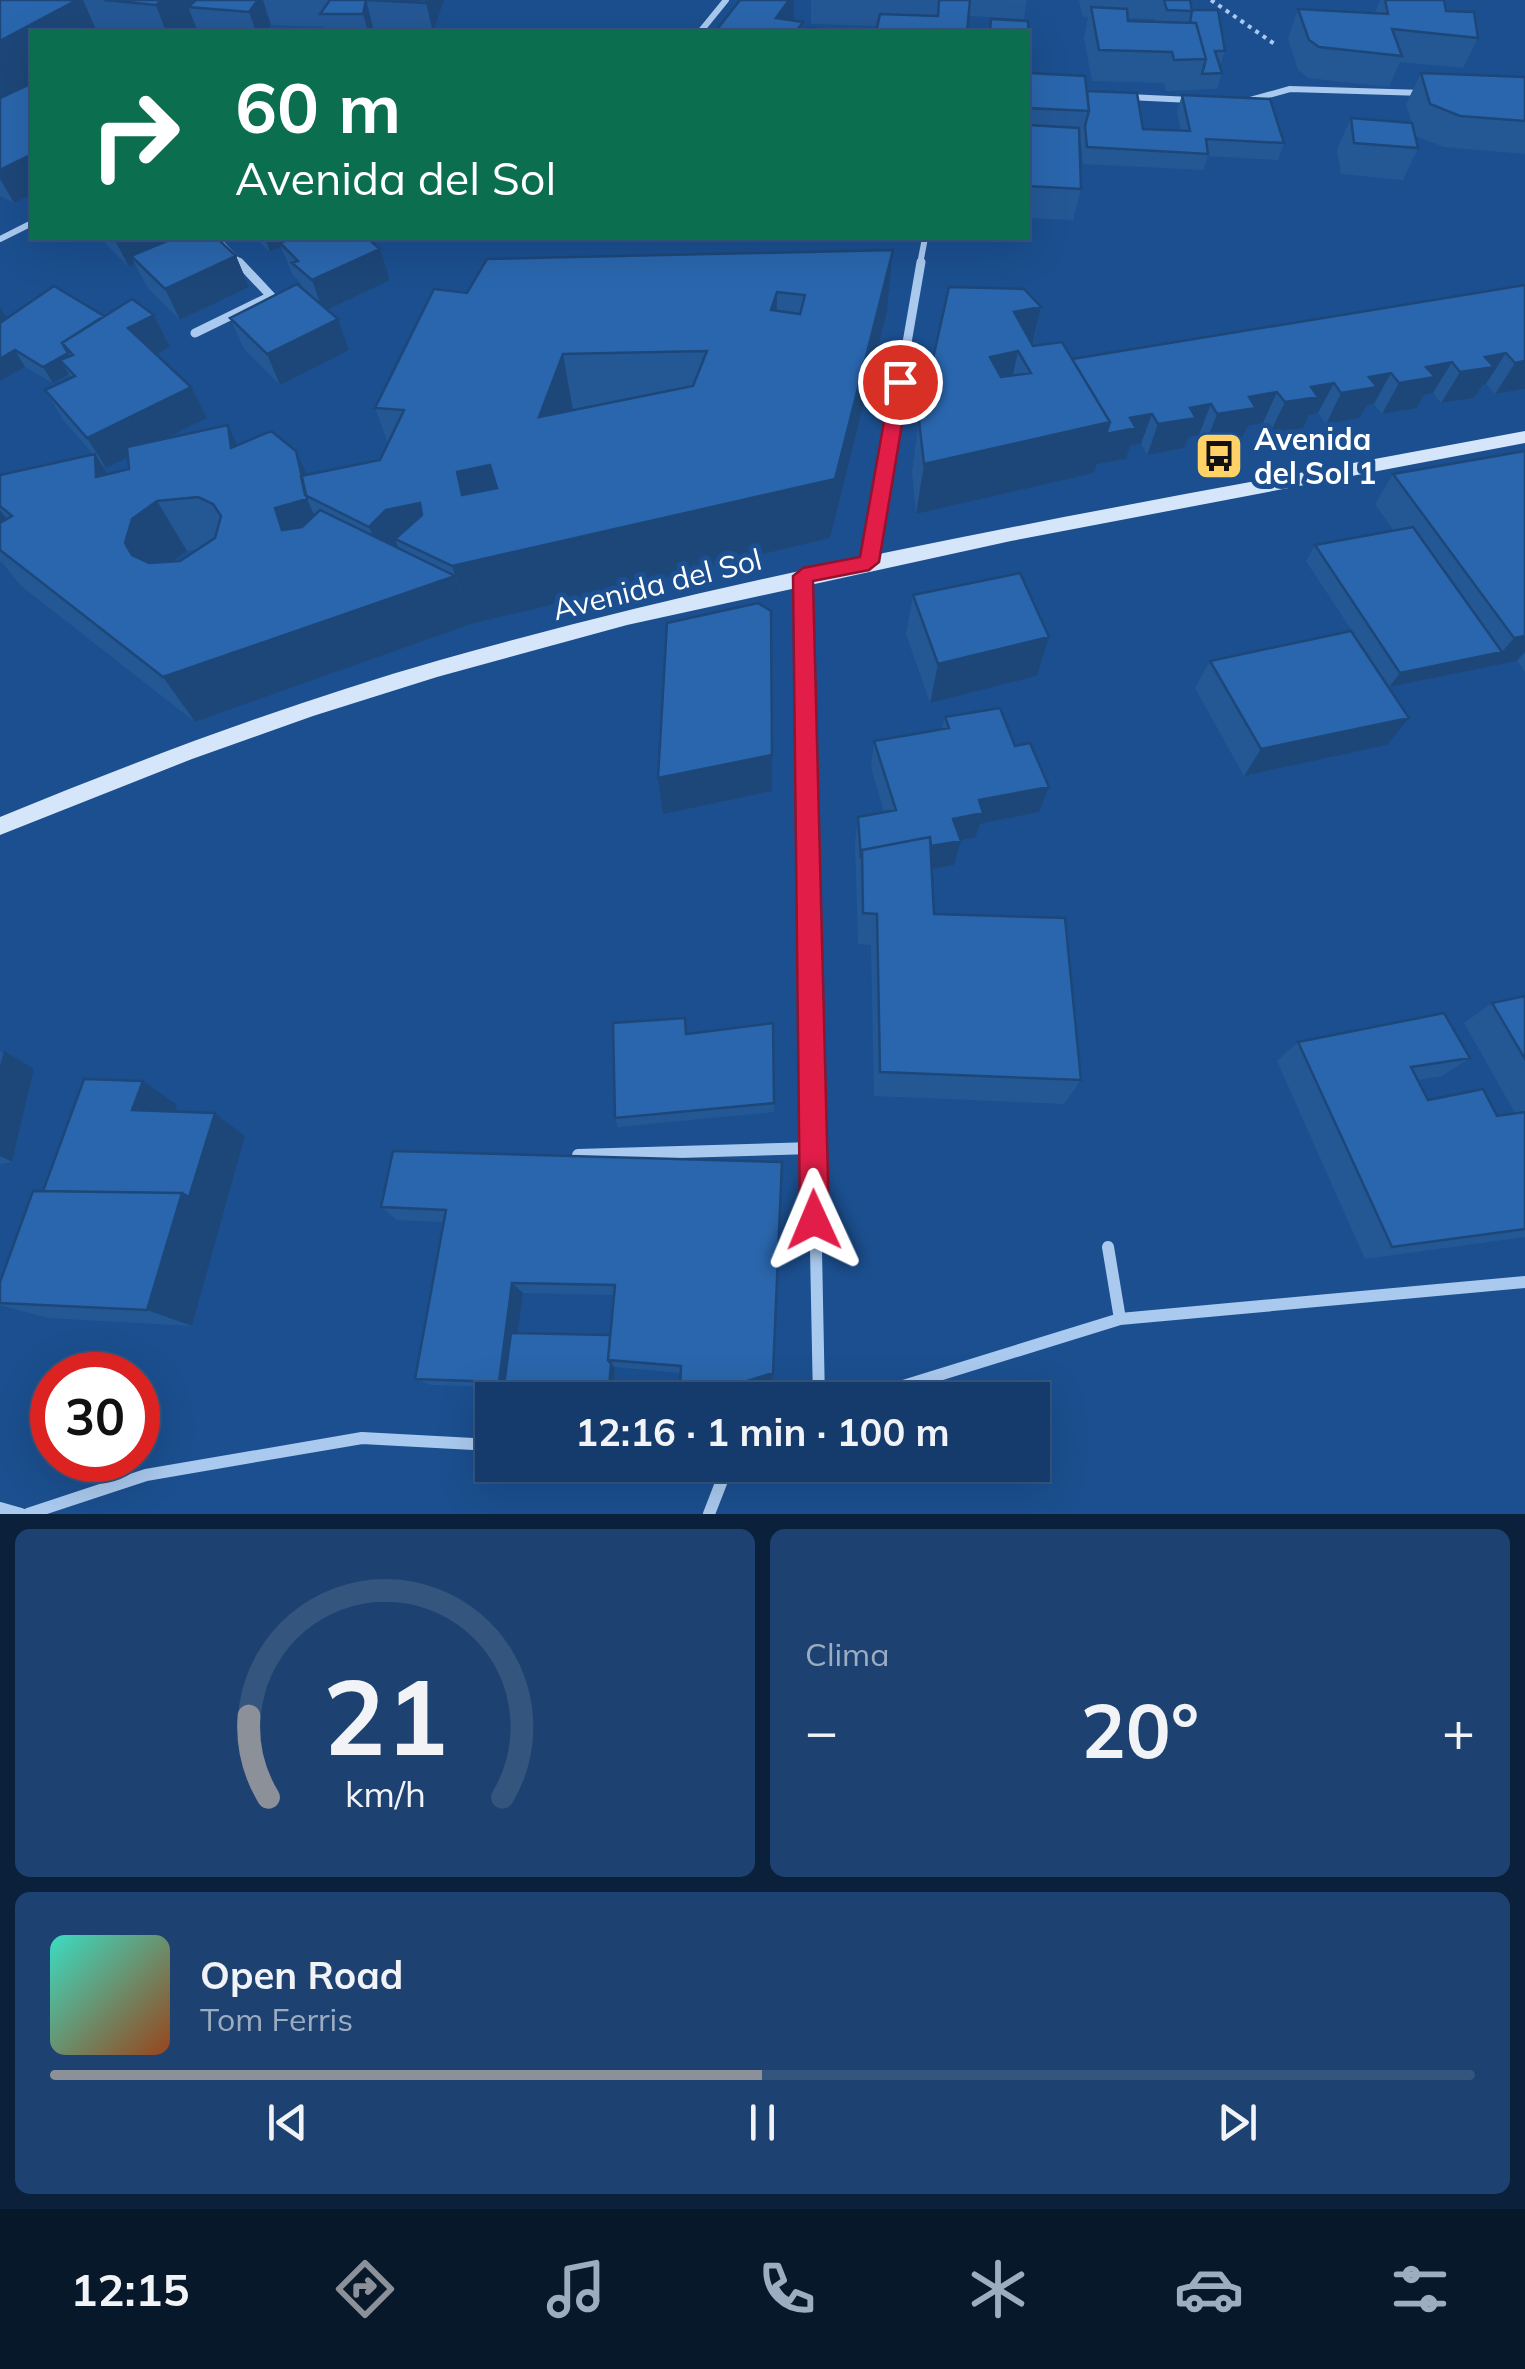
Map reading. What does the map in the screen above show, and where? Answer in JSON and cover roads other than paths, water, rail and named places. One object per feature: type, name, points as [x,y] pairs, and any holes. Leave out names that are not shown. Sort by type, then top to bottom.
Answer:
[{"type":"street","points":[[702,30],[726,0]]},
{"type":"street","points":[[1224,102],[1241,102],[1290,89],[1441,94]]},
{"type":"street","points":[[1116,97],[1206,101]]},
{"type":"street","points":[[0,239],[30,224]]},
{"type":"street","points":[[195,333],[271,296],[218,240]]},
{"type":"street","points":[[869,562],[925,240]]},
{"type":"street","name":"Avenida del Sol","points":[[0,826],[176,753],[499,651],[869,562],[1525,437]]},
{"type":"street","points":[[803,576],[819,1382]]},
{"type":"street","points":[[578,1155],[813,1148]]},
{"type":"street","points":[[1108,1248],[1120,1319]]},
{"type":"street","points":[[916,1382],[1120,1319],[1525,1282]]},
{"type":"street","points":[[0,1508],[25,1514],[146,1475],[362,1438],[475,1444]]},
{"type":"street","points":[[709,1514],[721,1482]]},
{"type":"place","name":"Avenida del Sol 1","points":[[1219,456]]}]
